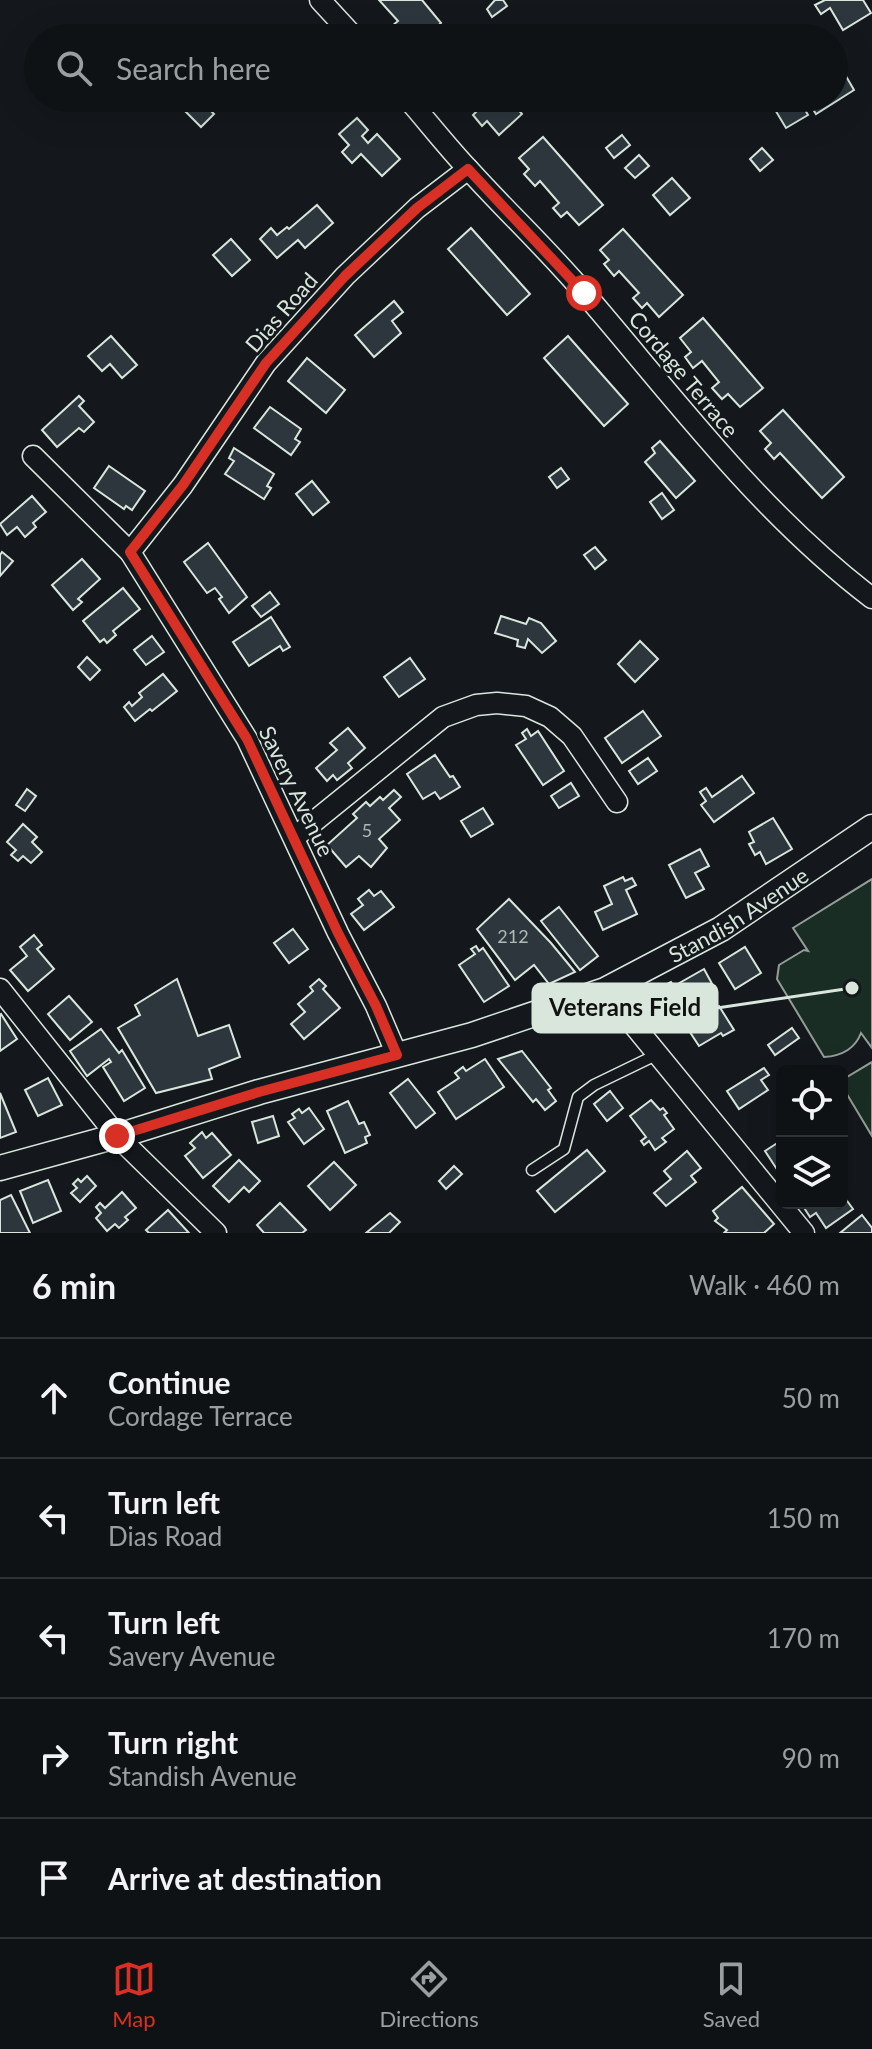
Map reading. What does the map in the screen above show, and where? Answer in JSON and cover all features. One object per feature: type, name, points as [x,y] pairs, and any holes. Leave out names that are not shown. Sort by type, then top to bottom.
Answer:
[{"type":"street","points":[[320,0],[342,24]]},
{"type":"street","name":"Cordage Terrace","points":[[419,112],[584,293],[702,436],[779,519],[840,574],[872,598]]},
{"type":"street","name":"Dias Road","points":[[130,552],[183,485],[266,363],[345,276],[417,208],[468,169]]},
{"type":"street","name":"Savery Avenue","points":[[33,456],[130,552],[247,739],[397,1055]]},
{"type":"street","points":[[295,837],[443,717],[476,705],[497,703],[526,706],[550,717],[572,736],[617,802]]},
{"type":"street","name":"Standish Avenue","points":[[0,1168],[259,1092],[472,1035],[605,990],[721,929],[872,827]]},
{"type":"street","points":[[0,989],[117,1136],[216,1233]]},
{"type":"street","points":[[605,990],[804,1233]]},
{"type":"lane","points":[[532,1170],[564,1149],[578,1097],[594,1085],[658,1054]]},
{"type":"green space","points":[[872,879],[872,1048],[861,1033],[847,1051],[824,1057],[777,979],[779,965],[804,950],[808,951],[793,928]]},
{"type":"green space","points":[[872,1062],[872,1136],[848,1096],[848,1076]]},
{"type":"building","points":[[379,0],[422,0],[441,23],[394,24],[398,21]]},
{"type":"building","points":[[495,0],[503,0],[507,6],[492,17],[487,9]]},
{"type":"building","points":[[825,0],[863,0],[871,13],[848,27],[848,24],[839,24],[830,8],[821,14],[815,5]]},
{"type":"building","points":[[848,80],[854,90],[848,94]]},
{"type":"building","points":[[186,112],[212,112],[214,114],[201,127]]},
{"type":"building","points":[[476,112],[522,114],[499,135],[487,121],[482,126],[473,115]]},
{"type":"building","points":[[776,112],[806,112],[808,115],[786,128]]},
{"type":"building","points":[[357,118],[368,130],[362,136],[368,143],[377,134],[400,159],[382,176],[361,154],[352,163],[342,152],[349,145],[339,134]]},
{"type":"building","points":[[622,135],[630,145],[614,158],[606,148]]},
{"type":"building","points":[[543,137],[603,205],[579,225],[567,212],[561,217],[553,208],[559,203],[540,181],[535,186],[524,174],[529,169],[519,158]]},
{"type":"building","points":[[762,148],[773,160],[760,171],[750,159]]},
{"type":"building","points":[[639,155],[649,166],[635,178],[625,168]]},
{"type":"building","points":[[672,178],[690,198],[670,215],[653,195]]},
{"type":"building","points":[[317,205],[333,223],[305,248],[298,240],[277,258],[260,239],[271,228],[277,235],[287,227],[289,229]]},
{"type":"building","points":[[471,228],[530,294],[507,315],[448,249]]},
{"type":"building","points":[[623,229],[683,295],[659,317],[647,303],[642,308],[633,298],[639,293],[619,271],[614,276],[604,264],[609,260],[600,250]]},
{"type":"building","points":[[231,239],[250,260],[232,276],[213,255]]},
{"type":"building","points":[[394,301],[403,312],[392,321],[401,333],[374,357],[355,335]]},
{"type":"building","points":[[703,318],[763,388],[740,407],[728,394],[722,399],[712,388],[719,382],[702,361],[693,368],[685,357],[691,352],[680,338]]},
{"type":"building","points":[[111,336],[137,365],[122,378],[110,364],[102,371],[88,356]]},
{"type":"building","points":[[568,336],[628,404],[604,426],[544,358]]},
{"type":"building","points":[[307,358],[345,390],[326,413],[288,381]]},
{"type":"building","points":[[79,396],[84,401],[79,406],[94,422],[84,432],[79,428],[57,447],[42,430]]},
{"type":"building","points":[[270,407],[301,429],[295,439],[300,442],[291,455],[254,428]]},
{"type":"building","points":[[783,410],[844,477],[822,498],[780,453],[774,459],[765,449],[771,443],[760,431]]},
{"type":"building","points":[[660,441],[695,481],[676,498],[645,462],[655,453],[652,448]]},
{"type":"building","points":[[234,448],[274,474],[267,486],[271,488],[264,499],[225,474],[234,461],[229,458]]},
{"type":"building","points":[[109,466],[145,491],[132,510],[126,506],[124,509],[94,488]]},
{"type":"building","points":[[561,468],[569,479],[557,488],[549,477]]},
{"type":"building","points":[[312,481],[329,502],[313,515],[296,494]]},
{"type":"building","points":[[662,493],[674,510],[662,519],[650,502]]},
{"type":"building","points":[[32,496],[46,512],[33,523],[36,527],[25,537],[17,527],[7,535],[0,524]]},
{"type":"building","points":[[208,543],[247,597],[229,613],[215,588],[207,593],[184,562]]},
{"type":"building","points":[[595,547],[606,560],[595,569],[584,555]]},
{"type":"building","points":[[2,552],[13,561],[0,576],[0,555]]},
{"type":"building","points":[[82,559],[100,579],[78,599],[82,602],[73,610],[52,585]]},
{"type":"building","points":[[123,588],[140,609],[113,631],[116,635],[107,643],[104,639],[100,642],[83,621]]},
{"type":"building","points":[[270,592],[279,604],[261,617],[252,606]]},
{"type":"building","points":[[501,616],[526,624],[529,618],[541,623],[556,641],[542,653],[528,639],[525,648],[517,646],[518,640],[495,633]]},
{"type":"building","points":[[271,617],[290,647],[283,651],[280,646],[249,666],[233,642]]},
{"type":"building","points":[[152,636],[164,652],[146,665],[134,650]]},
{"type":"building","points":[[640,641],[658,659],[635,682],[618,664]]},
{"type":"building","points":[[87,657],[100,670],[90,680],[78,667]]},
{"type":"building","points":[[410,658],[425,679],[399,697],[384,677]]},
{"type":"building","points":[[163,674],[177,691],[135,721],[124,707],[129,702],[132,706],[142,697],[139,693]]},
{"type":"building","points":[[643,711],[661,736],[622,763],[605,738]]},
{"type":"building","points":[[348,728],[365,748],[348,763],[352,768],[337,780],[333,775],[327,781],[316,768],[337,750],[330,743]]},
{"type":"building","points":[[527,729],[531,736],[538,731],[564,771],[543,785],[516,745],[526,739],[522,733]]},
{"type":"building","points":[[435,755],[460,787],[440,799],[435,792],[423,799],[407,774]]},
{"type":"building","points":[[648,758],[657,771],[638,784],[629,771]]},
{"type":"building","points":[[742,776],[754,793],[714,822],[701,805],[706,801],[700,792],[706,788],[712,797]]},
{"type":"building","points":[[571,783],[579,796],[559,808],[551,796]]},
{"type":"building","points":[[27,789],[36,796],[25,811],[16,805]]},
{"type":"building","points":[[394,790],[401,797],[389,808],[400,820],[379,839],[387,848],[371,867],[359,856],[346,867],[327,845],[357,818],[353,814],[366,802],[370,806]]},
{"type":"building","points":[[483,808],[493,824],[471,837],[461,821]]},
{"type":"building","points":[[773,818],[792,849],[766,864],[760,852],[755,855],[749,844],[754,842],[749,832]]},
{"type":"building","points":[[23,824],[37,837],[32,842],[42,852],[31,863],[23,856],[18,861],[11,855],[16,850],[7,842]]},
{"type":"building","points":[[700,849],[709,866],[695,873],[704,889],[686,898],[669,865]]},
{"type":"building","points":[[623,877],[625,881],[632,878],[636,885],[626,890],[637,914],[603,930],[595,912],[612,904],[604,886]]},
{"type":"building","points":[[369,890],[374,896],[381,891],[394,907],[364,930],[351,914],[363,905],[358,899]]},
{"type":"building","points":[[509,899],[575,972],[549,984],[534,965],[515,980],[477,929]]},
{"type":"building","points":[[559,907],[598,956],[580,970],[541,921]]},
{"type":"building","points":[[293,929],[308,949],[289,963],[274,943]]},
{"type":"building","points":[[34,935],[42,945],[37,949],[54,969],[28,991],[10,970],[27,956],[20,947]]},
{"type":"building","points":[[476,946],[479,951],[483,948],[509,986],[484,1002],[459,965],[475,954],[471,949]]},
{"type":"building","points":[[745,947],[761,973],[735,989],[719,963]]},
{"type":"building","points":[[704,969],[716,991],[657,1025],[639,1005],[665,990],[663,986],[671,982],[674,986]]},
{"type":"building","points":[[177,979],[198,1036],[229,1025],[240,1057],[209,1069],[212,1079],[156,1093],[118,1028],[140,1015],[135,1005]]},
{"type":"building","points":[[319,979],[326,986],[323,989],[340,1008],[304,1039],[291,1024],[305,1012],[298,1004],[313,991],[310,987]]},
{"type":"building","points":[[69,996],[92,1022],[70,1040],[48,1014]]},
{"type":"building","points":[[719,1006],[734,1030],[723,1036],[721,1033],[699,1046],[686,1026]]},
{"type":"building","points":[[0,1015],[17,1039],[0,1051]]},
{"type":"building","points":[[792,1028],[799,1038],[775,1055],[768,1045]]},
{"type":"building","points":[[101,1029],[119,1053],[122,1050],[145,1088],[124,1101],[103,1067],[111,1062],[109,1059],[87,1076],[70,1051]]},
{"type":"building","points":[[522,1051],[551,1088],[548,1090],[556,1101],[545,1110],[536,1099],[533,1102],[498,1059]]},
{"type":"building","points":[[485,1059],[504,1087],[456,1119],[438,1092],[459,1078],[455,1073],[463,1067],[466,1071]]},
{"type":"building","points":[[764,1068],[769,1075],[761,1080],[768,1090],[739,1109],[727,1091]]},
{"type":"building","points":[[48,1078],[62,1105],[38,1116],[25,1090]]},
{"type":"building","points":[[408,1079],[435,1113],[416,1128],[390,1093]]},
{"type":"building","points":[[610,1091],[623,1108],[607,1121],[594,1104]]},
{"type":"building","points":[[0,1093],[16,1132],[0,1138]]},
{"type":"building","points":[[651,1100],[667,1113],[664,1115],[674,1129],[662,1138],[666,1142],[655,1150],[649,1141],[644,1145],[641,1141],[646,1137],[630,1116]]},
{"type":"building","points":[[348,1101],[359,1124],[364,1122],[370,1135],[365,1137],[367,1143],[345,1153],[327,1111]]},
{"type":"building","points":[[309,1108],[324,1129],[304,1144],[288,1122],[295,1118],[292,1114],[299,1109],[302,1113]]},
{"type":"building","points":[[273,1116],[279,1136],[258,1143],[252,1122]]},
{"type":"building","points":[[202,1132],[206,1138],[212,1133],[231,1155],[203,1178],[185,1156],[195,1148],[190,1143]]},
{"type":"building","points":[[776,1144],[776,1168],[765,1151]]},
{"type":"building","points":[[587,1150],[605,1171],[555,1212],[537,1191]]},
{"type":"building","points":[[687,1151],[701,1168],[691,1176],[696,1182],[666,1206],[654,1193],[671,1179],[664,1171]]},
{"type":"building","points":[[239,1160],[260,1181],[249,1192],[244,1187],[229,1202],[213,1186]]},
{"type":"building","points":[[334,1162],[356,1185],[330,1210],[308,1186]]},
{"type":"building","points":[[454,1166],[462,1174],[446,1189],[439,1181]]},
{"type":"building","points":[[87,1176],[96,1186],[80,1202],[71,1193],[77,1188],[73,1184]]},
{"type":"building","points":[[48,1180],[61,1211],[33,1223],[20,1191]]},
{"type":"building","points":[[742,1187],[774,1224],[764,1233],[724,1233],[727,1230],[715,1221],[718,1218],[713,1211]]},
{"type":"building","points":[[122,1192],[136,1208],[125,1217],[128,1220],[119,1228],[115,1224],[107,1231],[96,1218],[101,1213],[96,1207],[100,1203],[105,1208]]},
{"type":"building","points":[[11,1195],[30,1233],[0,1233],[0,1200]]},
{"type":"building","points":[[848,1202],[853,1209],[826,1228],[816,1213],[810,1217],[805,1209],[848,1209]]},
{"type":"building","points":[[280,1203],[306,1230],[302,1233],[264,1233],[257,1225]]},
{"type":"building","points":[[168,1210],[189,1233],[149,1233],[146,1230]]},
{"type":"building","points":[[390,1213],[400,1222],[389,1233],[366,1233]]},
{"type":"building","points":[[862,1215],[872,1228],[872,1233],[840,1233]]},
{"type":"place","name":"Veterans Field","points":[[852,988]]},
{"type":"route","points":[[117,1136],[259,1092],[397,1055],[247,739],[130,552],[183,485],[266,363],[345,276],[417,208],[468,169],[584,293]]}]
